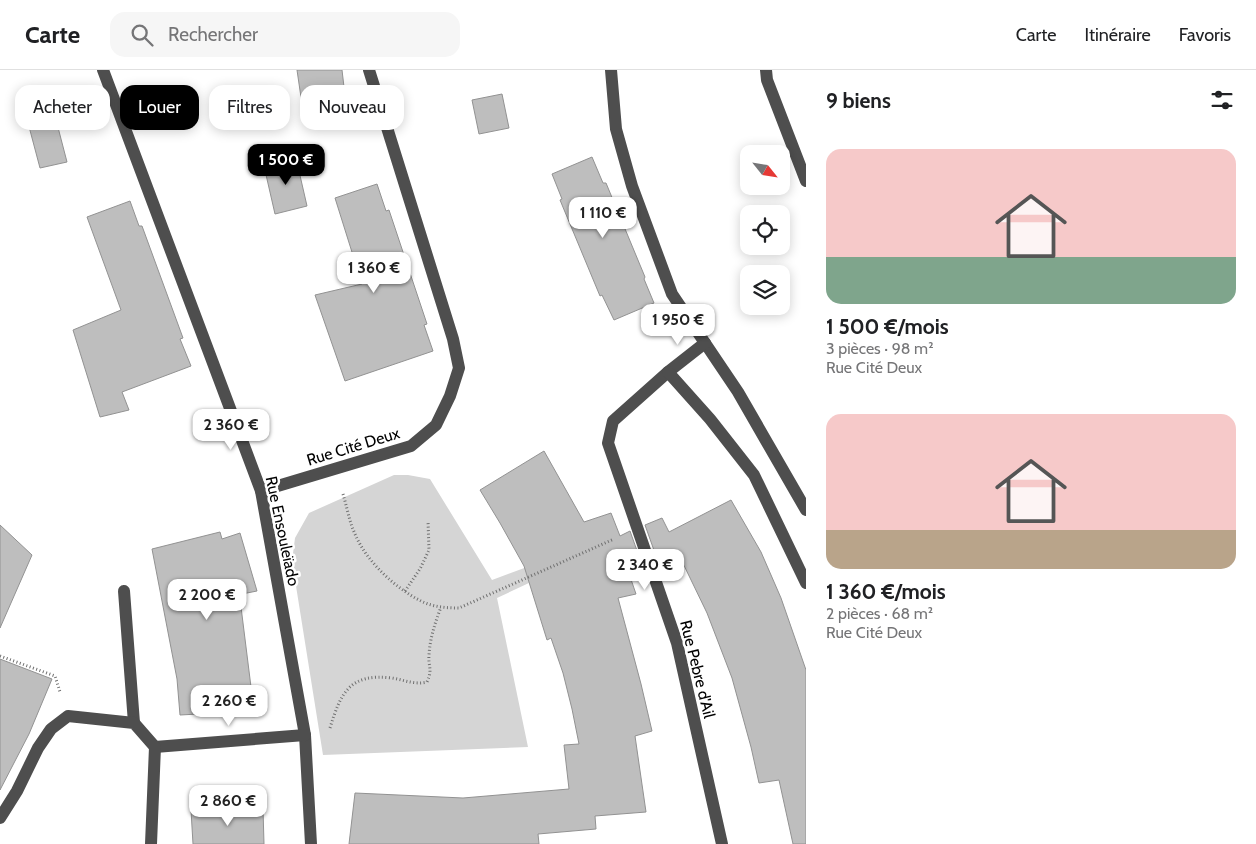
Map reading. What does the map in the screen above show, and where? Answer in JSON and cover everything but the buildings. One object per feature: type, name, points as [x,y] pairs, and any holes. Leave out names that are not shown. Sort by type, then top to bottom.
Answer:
[{"type":"street","name":"Rue Ensouleïado","points":[[103,70],[261,491],[305,735],[311,844]]},
{"type":"street","name":"Rue Cité Deux","points":[[261,491],[411,446],[436,424],[450,396],[459,368],[453,340],[369,70]]},
{"type":"street","points":[[610,70],[616,129],[632,186],[672,294],[738,392],[805,507]]},
{"type":"street","points":[[766,70],[767,80],[806,181]]},
{"type":"street","name":"Rue Pebre d'Ail","points":[[705,343],[668,372],[613,421],[608,443],[677,643],[722,844]]},
{"type":"street","points":[[668,372],[710,419],[754,475],[806,583]]},
{"type":"street","points":[[124,590],[134,723],[155,747],[151,844]]},
{"type":"street","points":[[0,818],[17,791],[38,748],[51,729],[68,716],[134,723]]},
{"type":"street","points":[[155,747],[305,735]]},
{"type":"path","points":[[335,469],[355,534],[366,554],[405,591],[422,602],[441,607],[459,608],[637,528]]},
{"type":"path","points":[[405,591],[420,569],[429,550],[428,521]]},
{"type":"path","points":[[305,735],[322,734],[330,730],[337,706],[348,688],[360,680],[391,678],[419,684],[427,682],[432,673],[429,656],[432,630],[441,607]]},
{"type":"path","points":[[0,656],[55,676],[68,716]]},
{"type":"shaded area","points":[[394,475],[408,475],[430,479],[492,580],[614,535],[617,542],[497,598],[528,747],[323,755],[292,561],[295,538],[309,513]]}]
